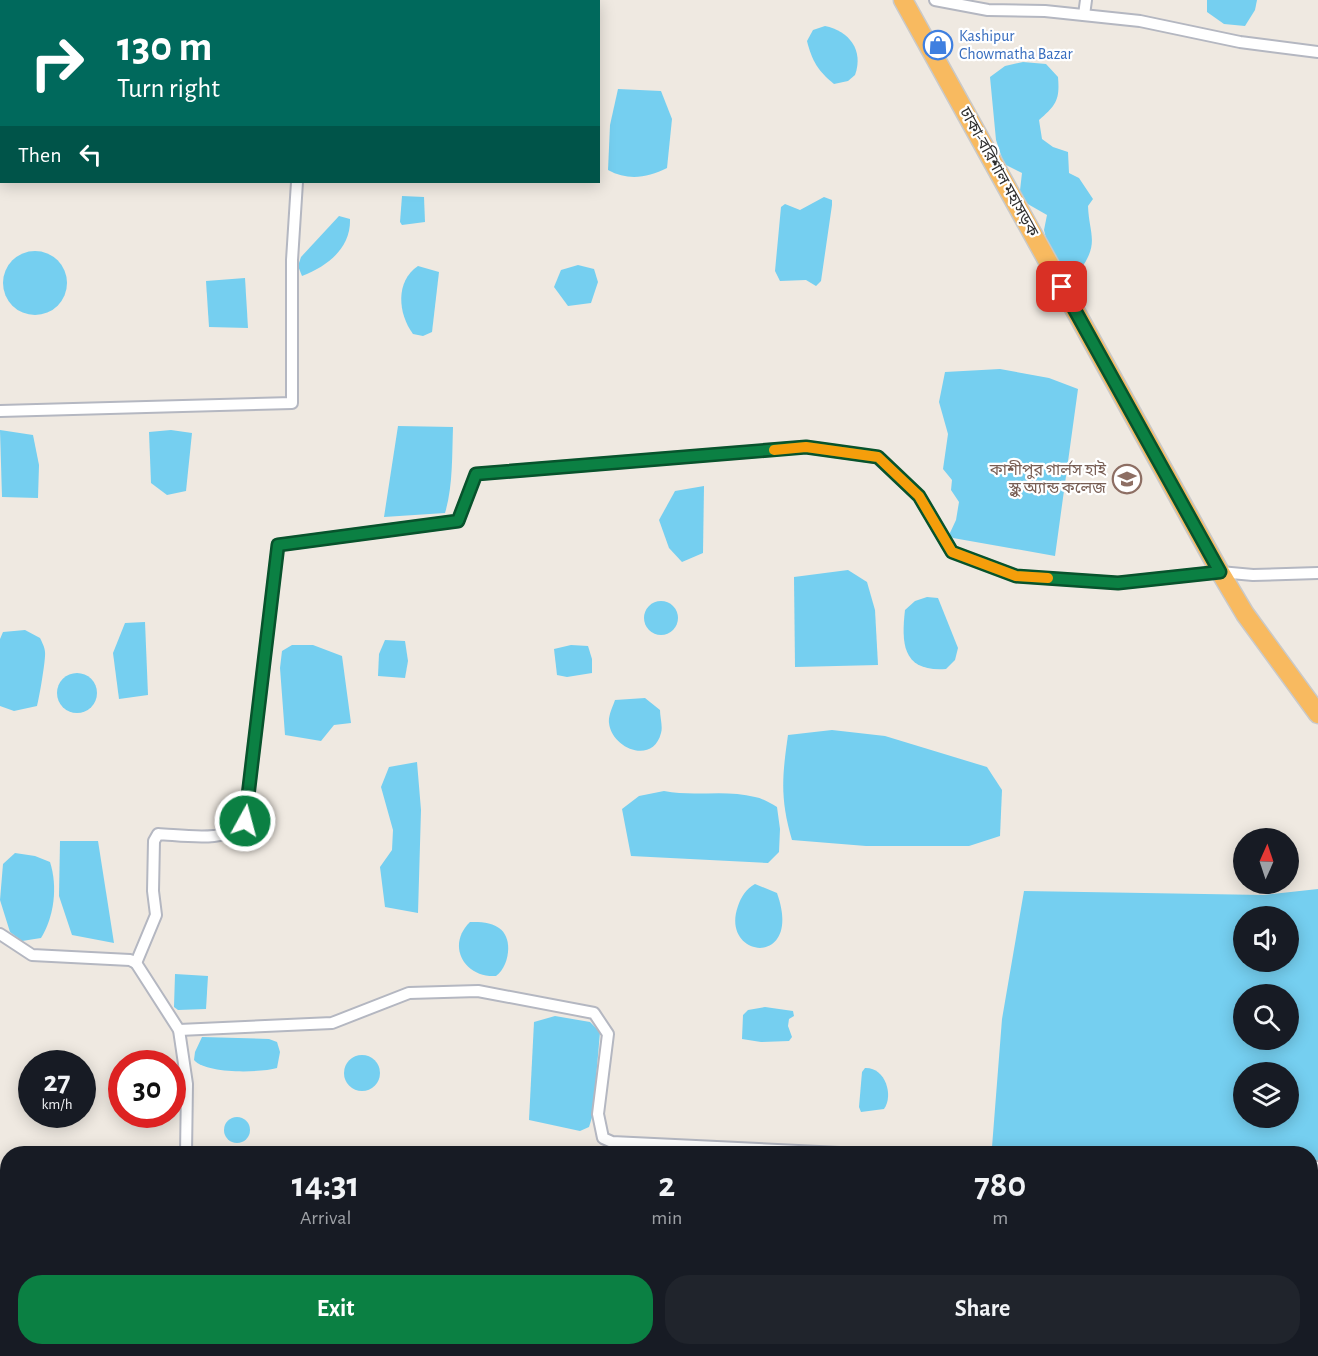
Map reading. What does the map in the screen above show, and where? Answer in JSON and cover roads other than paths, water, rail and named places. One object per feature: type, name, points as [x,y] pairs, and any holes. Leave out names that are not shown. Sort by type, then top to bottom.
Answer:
[{"type":"highway","name":"ঢাকা-বরিশাল মহাসড়ক","points":[[903,0],[1220,572],[1245,614],[1318,714]]},
{"type":"street","points":[[935,0],[988,10],[1045,11],[1140,21],[1240,42],[1318,52]]},
{"type":"street","points":[[1084,15],[1086,0]]},
{"type":"street","points":[[0,411],[292,402],[292,260],[297,183]]},
{"type":"street","points":[[136,963],[156,915],[153,891],[154,841],[158,834],[223,835],[239,830],[245,821],[278,545],[458,521],[476,474],[806,447],[878,457],[919,496],[952,552],[1016,576],[1118,583],[1220,572],[1318,573]]},
{"type":"street","points":[[0,934],[32,955],[130,960],[136,963],[179,1030],[187,1084],[186,1146]]},
{"type":"street","points":[[179,1030],[332,1023],[409,993],[478,991],[562,1005],[594,1013],[608,1034],[598,1114],[603,1138],[612,1142],[678,1146]]},
{"type":"water","points":[[1207,0],[1257,0],[1255,10],[1245,26],[1224,24],[1207,12]]},
{"type":"water","points":[[825,26],[841,32],[856,50],[855,75],[848,81],[834,84],[816,65],[811,54],[807,41],[813,30]]},
{"type":"water","points":[[1023,62],[1046,64],[1058,77],[1056,102],[1039,120],[1042,139],[1053,147],[1068,152],[1069,173],[1079,178],[1093,199],[1088,206],[1092,245],[1080,270],[1063,266],[1051,258],[1044,230],[1047,215],[1019,199],[1022,173],[1004,164],[996,140],[990,77],[1005,66]]},
{"type":"water","points":[[618,89],[661,91],[672,119],[667,168],[638,177],[623,176],[608,170],[610,125]]},
{"type":"water","points":[[402,196],[424,197],[425,222],[402,225],[400,222]]},
{"type":"water","points":[[824,197],[832,200],[832,205],[821,281],[816,286],[806,280],[780,281],[775,271],[781,207],[785,204],[800,210]]},
{"type":"water","points":[[339,216],[350,219],[347,239],[329,261],[302,276],[298,266],[301,257]]},
{"type":"water","points":[[35,251],[53,257],[61,265],[67,283],[61,301],[53,309],[35,315],[17,309],[9,301],[3,283],[9,265],[17,257]]},
{"type":"water","points":[[578,265],[594,269],[598,282],[591,303],[568,306],[554,287],[561,270]]},
{"type":"water","points":[[418,266],[439,272],[432,332],[423,336],[413,334],[408,326],[401,298],[405,280]]},
{"type":"water","points":[[245,278],[248,328],[209,327],[206,281]]},
{"type":"water","points":[[1000,369],[1049,378],[1078,389],[1055,556],[953,538],[949,535],[956,520],[959,502],[951,490],[952,480],[943,469],[948,434],[939,402],[945,372]]},
{"type":"water","points":[[398,426],[453,427],[451,482],[445,513],[384,517]]},
{"type":"water","points":[[0,430],[33,435],[39,465],[38,498],[2,497]]},
{"type":"water","points":[[171,430],[192,433],[186,491],[167,495],[151,483],[149,432]]},
{"type":"water","points":[[704,486],[703,553],[682,562],[669,548],[659,520],[675,491]]},
{"type":"water","points":[[848,570],[867,582],[875,610],[878,665],[795,667],[794,577]]},
{"type":"water","points":[[927,597],[938,598],[958,648],[955,660],[946,669],[921,666],[913,661],[905,645],[905,610],[915,601]]},
{"type":"water","points":[[661,601],[673,606],[678,618],[673,630],[661,635],[649,630],[644,618],[649,606]]},
{"type":"water","points":[[145,622],[148,695],[119,699],[113,653],[125,623]]},
{"type":"water","points":[[25,630],[40,638],[45,652],[43,670],[37,706],[14,711],[0,706],[0,639],[3,632]]},
{"type":"water","points":[[385,640],[405,641],[408,661],[405,678],[378,676],[379,654]]},
{"type":"water","points":[[292,645],[313,645],[342,656],[351,723],[334,725],[321,741],[285,735],[280,668],[282,651]]},
{"type":"water","points":[[571,645],[588,646],[592,659],[592,673],[567,677],[557,675],[554,649]]},
{"type":"water","points":[[77,673],[91,679],[97,693],[91,707],[77,713],[63,707],[57,693],[63,679]]},
{"type":"water","points":[[645,698],[660,710],[661,733],[657,743],[650,749],[633,750],[617,740],[609,723],[610,714],[615,700]]},
{"type":"water","points":[[832,730],[885,736],[987,767],[1002,790],[1000,836],[969,846],[866,846],[792,840],[785,812],[783,788],[788,735]]},
{"type":"water","points":[[417,762],[421,810],[418,913],[385,907],[380,867],[392,850],[393,830],[381,787],[389,767]]},
{"type":"water","points":[[664,791],[744,795],[769,802],[777,807],[780,829],[779,852],[768,863],[631,856],[622,809],[639,796]]},
{"type":"water","points":[[60,841],[98,841],[114,943],[72,935],[59,896]]},
{"type":"water","points":[[15,853],[35,856],[50,862],[54,881],[52,911],[41,938],[22,941],[10,932],[0,900],[3,864]]},
{"type":"water","points":[[755,884],[777,893],[782,918],[780,935],[772,944],[760,948],[749,945],[740,937],[735,924],[741,899],[746,891]]},
{"type":"water","points":[[1318,889],[1318,1146],[992,1146],[1002,1019],[1024,891],[1264,895],[1299,894],[1299,891]]},
{"type":"water","points":[[470,922],[496,926],[507,938],[507,959],[496,976],[475,972],[462,958],[459,940]]},
{"type":"water","points":[[175,974],[208,976],[206,1009],[178,1010],[174,1007]]},
{"type":"water","points":[[765,1007],[793,1011],[794,1016],[789,1019],[788,1026],[792,1037],[789,1041],[761,1042],[742,1039],[743,1015],[748,1010]]},
{"type":"water","points":[[555,1016],[590,1022],[600,1032],[593,1114],[589,1127],[580,1131],[529,1120],[534,1022]]},
{"type":"water","points":[[202,1037],[269,1039],[277,1042],[280,1052],[277,1068],[233,1071],[200,1065],[194,1060]]},
{"type":"water","points":[[362,1055],[374,1061],[380,1073],[374,1085],[362,1091],[350,1085],[344,1073],[350,1061]]},
{"type":"water","points":[[865,1068],[878,1072],[886,1083],[888,1097],[884,1109],[861,1112],[859,1107],[862,1072]]},
{"type":"water","points":[[237,1117],[246,1121],[250,1130],[246,1139],[237,1143],[228,1139],[224,1130],[228,1121]]},
{"type":"place","name":"Kashipur Chowmatha Bazar","points":[[938,45]]},
{"type":"place","name":"কাশীপুর গার্লস হাই স্কুল অ্যান্ড কলেজ","points":[[1127,479]]}]
